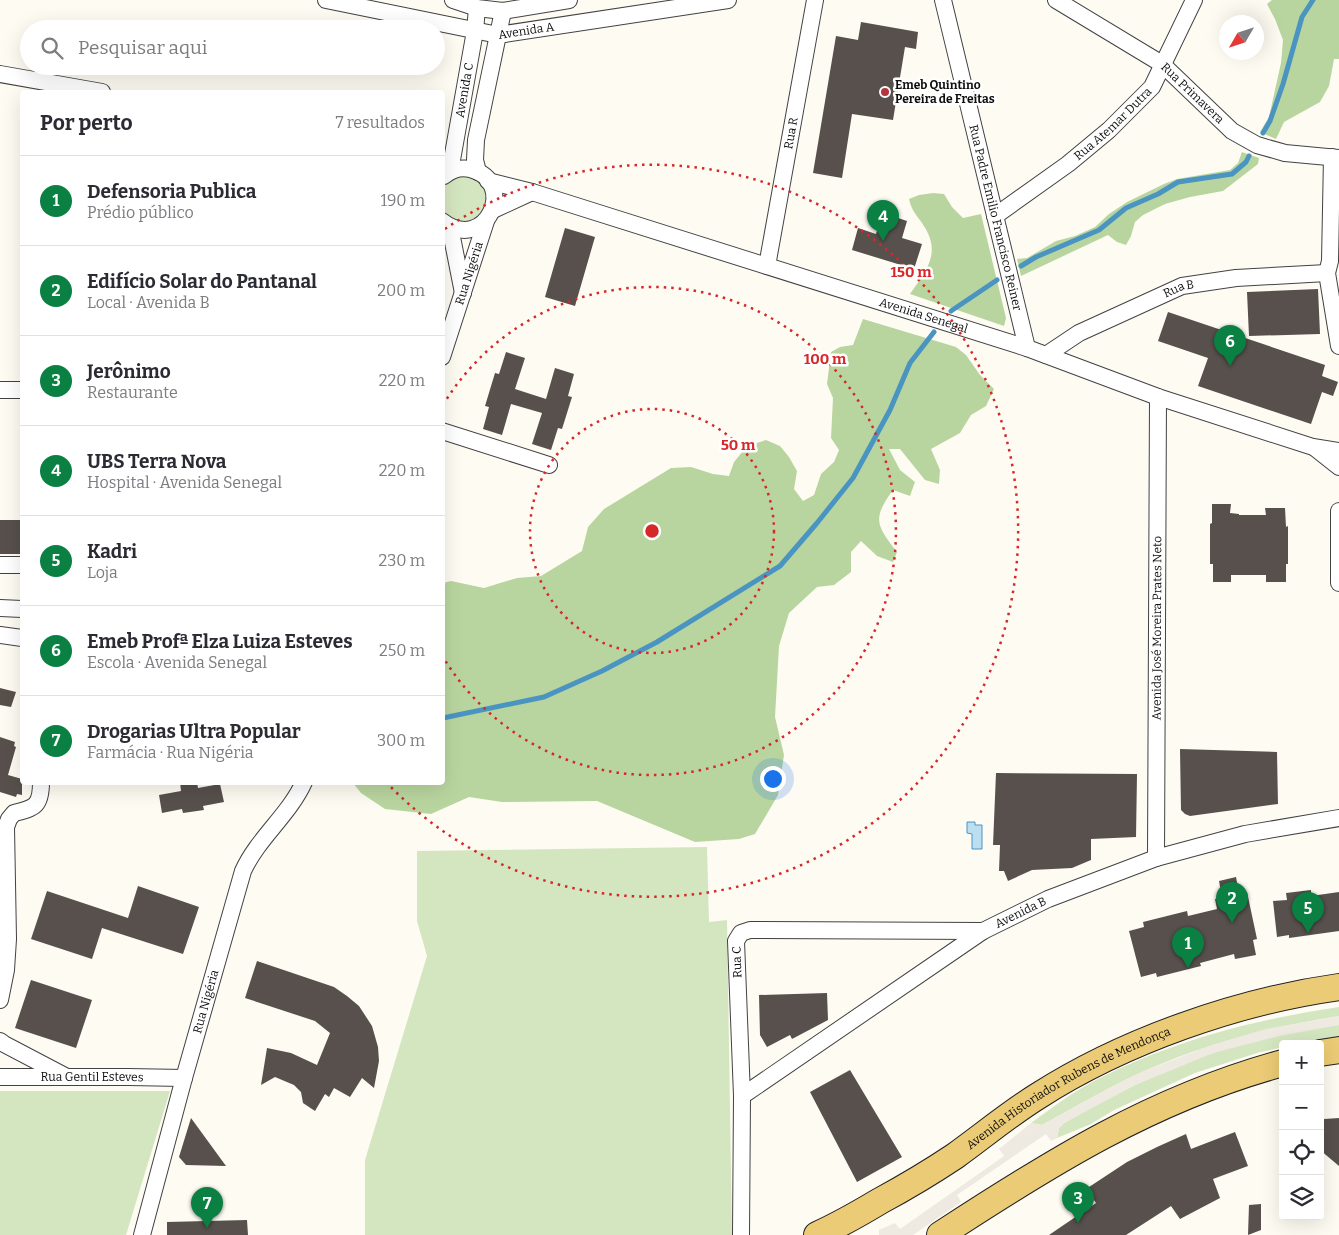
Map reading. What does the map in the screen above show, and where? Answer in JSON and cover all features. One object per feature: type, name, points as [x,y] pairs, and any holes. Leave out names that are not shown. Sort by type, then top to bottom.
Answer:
[{"type":"main road","name":"Avenida Historiador Rubens de Mendonça","points":[[817,1235],[911,1184],[953,1157],[1037,1096],[1071,1076],[1114,1055],[1240,1008],[1278,998],[1339,986]]},
{"type":"main road","points":[[1324,1052],[1339,1050]]},
{"type":"main road","points":[[940,1235],[1031,1176],[1148,1112],[1218,1083],[1279,1064]]},
{"type":"street","name":"Avenida A","points":[[326,0],[422,20]]},
{"type":"street","name":"Avenida A","points":[[453,0],[477,8],[503,11],[569,0]]},
{"type":"street","name":"Avenida A","points":[[445,25],[498,35],[728,0]]},
{"type":"street","name":"Rua R","points":[[767,266],[815,0]]},
{"type":"street","name":"Rua Padre Emilio Francisco Reiner","points":[[943,0],[1027,348]]},
{"type":"street","name":"Rua Primavera","points":[[1056,0],[1162,64],[1232,131],[1258,145],[1285,153],[1336,158]]},
{"type":"street","name":"Rua Atemar Dutra","points":[[995,216],[1068,164],[1109,130],[1152,87],[1194,0]]},
{"type":"street","name":"Avenida C","points":[[446,174],[475,31],[477,8]]},
{"type":"street","name":"Avenida C","points":[[483,176],[475,160],[476,140],[503,11]]},
{"type":"street","points":[[0,74],[91,90]]},
{"type":"street","points":[[1336,158],[1332,266],[1339,346]]},
{"type":"street","points":[[446,174],[468,169],[483,176]]},
{"type":"street","name":"Avenida Senegal","points":[[483,176],[1027,348],[1158,397],[1313,447],[1339,451]]},
{"type":"street","name":"Rua Nigéria","points":[[445,348],[490,215],[494,195],[483,176]]},
{"type":"street","points":[[490,215],[532,192]]},
{"type":"street","name":"Rua Nigéria","points":[[446,224],[463,230],[476,228],[490,215]]},
{"type":"street","points":[[446,224],[463,294]]},
{"type":"street","name":"Rua B","points":[[1046,355],[1079,333],[1182,286],[1332,266]]},
{"type":"street","points":[[0,390],[20,390]]},
{"type":"street","name":"Avenida José Moreira Prates Neto","points":[[1156,858],[1158,397]]},
{"type":"street","points":[[445,432],[549,465]]},
{"type":"street","name":"Avenida Senegal","points":[[1313,447],[1339,467]]},
{"type":"street","points":[[1339,511],[1339,583]]},
{"type":"street","points":[[0,565],[20,564]]},
{"type":"street","points":[[0,608],[20,609]]},
{"type":"street","points":[[0,634],[20,638]]},
{"type":"street","points":[[0,1000],[6,970],[8,939],[6,827],[14,813],[33,809],[38,803],[42,785]]},
{"type":"street","name":"Rua Nigéria","points":[[142,1235],[184,1078],[243,871],[249,858],[294,799],[302,785]]},
{"type":"street","name":"Avenida B","points":[[742,1096],[982,931],[1048,899],[1156,858],[1245,834],[1339,818]]},
{"type":"street","name":"Rua C","points":[[742,1235],[742,1096],[736,941],[741,933],[750,930],[982,931]]},
{"type":"street","points":[[0,1041],[67,1077]]},
{"type":"street","name":"Rua Gentil Esteves","points":[[0,1078],[184,1078]]},
{"type":"green space","points":[[1272,0],[1339,0],[1339,59],[1334,59],[1329,86],[1320,102],[1284,122],[1276,139],[1260,132],[1269,117],[1281,63],[1283,40],[1267,4]]},
{"type":"green space","points":[[1242,152],[1259,158],[1258,164],[1223,191],[1165,204],[1143,215],[1135,222],[1126,245],[1117,242],[1108,235],[1021,276],[1017,259],[1027,258],[1056,241],[1075,236],[1095,227],[1109,214],[1127,202],[1164,184],[1177,179],[1230,170],[1238,163]]},
{"type":"green space","points":[[464,176],[477,180],[483,186],[487,199],[483,212],[473,220],[464,222],[455,220],[445,212],[445,186],[455,178]]},
{"type":"green space","points":[[933,193],[944,194],[952,207],[963,218],[981,214],[1006,318],[1004,326],[910,294],[927,268],[932,251],[928,233],[912,209],[909,199]]},
{"type":"green space","points":[[863,319],[956,347],[966,355],[980,375],[994,389],[986,406],[971,415],[960,433],[931,449],[940,470],[939,484],[925,480],[900,449],[889,449],[900,470],[915,482],[910,496],[893,490],[886,500],[880,515],[879,522],[881,528],[897,552],[893,562],[877,556],[861,541],[851,552],[851,572],[834,585],[817,587],[789,613],[779,646],[775,717],[784,755],[778,795],[755,834],[739,839],[695,842],[597,801],[502,802],[469,797],[431,814],[385,809],[361,793],[355,785],[445,785],[445,582],[451,581],[484,588],[517,578],[541,576],[582,551],[588,527],[604,509],[671,468],[691,467],[713,474],[729,476],[734,462],[747,446],[766,440],[780,446],[789,457],[797,471],[794,489],[803,501],[814,495],[821,474],[834,462],[839,450],[831,438],[833,398],[827,384],[831,352],[840,347],[853,345]]},
{"type":"green space","points":[[707,847],[709,922],[727,920],[732,1235],[365,1235],[365,1160],[427,956],[417,921],[417,851]]},
{"type":"green space","points":[[1339,1007],[1339,1016],[1242,1036],[1173,1059],[1122,1082],[1042,1125],[1031,1123],[1085,1086],[1146,1057],[1241,1026]]},
{"type":"green space","points":[[1339,1025],[1339,1036],[1316,1040],[1279,1040],[1279,1048],[1195,1073],[1114,1110],[1091,1124],[1057,1138],[1059,1128],[1064,1123],[1118,1093],[1174,1067],[1213,1053],[1291,1033]]},
{"type":"green space","points":[[0,1091],[170,1091],[126,1235],[0,1235]]},
{"type":"shaded area","points":[[1339,1016],[1339,1025],[1279,1036],[1213,1053],[1133,1086],[1064,1123],[1059,1128],[1057,1138],[1051,1141],[1046,1134],[957,1195],[961,1202],[913,1235],[879,1235],[879,1230],[895,1223],[900,1229],[1004,1156],[999,1149],[1031,1123],[1042,1125],[1117,1084],[1149,1069],[1212,1045],[1266,1029]]},
{"type":"water","points":[[967,822],[975,822],[975,825],[982,825],[982,849],[972,849],[972,834],[967,833]]},
{"type":"building","points":[[861,22],[918,32],[916,49],[905,47],[893,120],[852,114],[842,178],[813,173],[836,36],[858,40]]},
{"type":"building","points":[[883,213],[907,221],[902,238],[922,244],[914,269],[852,250],[858,228],[876,234]]},
{"type":"building","points":[[565,228],[595,237],[575,306],[545,297]]},
{"type":"building","points":[[1318,289],[1320,334],[1249,336],[1247,292]]},
{"type":"building","points":[[1168,312],[1325,365],[1322,376],[1338,382],[1333,396],[1322,392],[1311,424],[1198,386],[1208,358],[1158,341]]},
{"type":"building","points":[[506,352],[525,358],[515,389],[546,399],[555,368],[574,374],[568,396],[572,397],[562,429],[558,428],[551,450],[532,444],[542,413],[511,404],[502,435],[483,429],[489,407],[485,406],[495,373],[499,374]]},
{"type":"building","points":[[1212,504],[1231,504],[1230,513],[1239,515],[1266,515],[1265,508],[1285,508],[1286,527],[1288,526],[1286,582],[1266,582],[1266,575],[1231,575],[1231,582],[1213,582],[1213,564],[1210,564]]},
{"type":"building","points":[[0,520],[20,520],[20,554],[0,554]]},
{"type":"building","points":[[0,688],[16,692],[11,707],[0,705]]},
{"type":"building","points":[[0,737],[15,742],[14,746],[16,747],[8,775],[20,778],[22,795],[17,794],[16,797],[0,792]]},
{"type":"building","points":[[1180,749],[1277,752],[1278,804],[1190,816],[1185,814],[1181,810]]},
{"type":"building","points":[[996,773],[1137,774],[1136,837],[1091,839],[1091,860],[1072,868],[1032,870],[1008,881],[1004,871],[999,871],[1000,845],[993,845]]},
{"type":"building","points":[[180,785],[198,785],[198,788],[220,785],[224,802],[203,806],[204,810],[183,813],[182,809],[162,813],[159,795],[181,791]]},
{"type":"building","points":[[1236,877],[1239,893],[1247,892],[1257,939],[1253,940],[1256,955],[1235,959],[1234,954],[1200,963],[1201,966],[1157,977],[1156,973],[1141,977],[1129,931],[1144,927],[1143,922],[1187,911],[1188,916],[1217,909],[1215,899],[1222,898],[1219,881]]},
{"type":"building","points":[[138,886],[199,907],[183,954],[102,928],[92,959],[31,939],[47,891],[128,918]]},
{"type":"building","points":[[1311,890],[1311,896],[1339,892],[1339,931],[1289,938],[1289,935],[1277,937],[1273,901],[1287,900],[1286,893]]},
{"type":"building","points":[[257,961],[334,987],[359,1006],[372,1026],[378,1047],[379,1061],[374,1088],[362,1078],[350,1097],[334,1088],[329,1097],[325,1094],[315,1111],[303,1103],[301,1092],[294,1085],[275,1077],[261,1085],[267,1048],[291,1053],[317,1065],[330,1033],[315,1021],[245,998]]},
{"type":"building","points":[[31,980],[92,1000],[76,1048],[15,1028]]},
{"type":"building","points":[[827,993],[828,1020],[792,1039],[790,1035],[767,1047],[760,1035],[759,995]]},
{"type":"building","points":[[850,1070],[902,1157],[857,1182],[810,1092]]},
{"type":"building","points":[[191,1118],[226,1166],[186,1165],[179,1157]]},
{"type":"building","points":[[1339,1118],[1339,1166],[1324,1153],[1324,1119]]},
{"type":"building","points":[[1235,1132],[1248,1166],[1213,1179],[1220,1198],[1180,1219],[1171,1206],[1126,1235],[1049,1235],[1096,1203],[1086,1189],[1127,1162],[1186,1134],[1191,1149]]},
{"type":"building","points":[[1261,1204],[1261,1230],[1248,1235],[1249,1205]]},
{"type":"building","points":[[247,1220],[248,1235],[167,1235],[167,1222]]},
{"type":"waterway","points":[[1263,133],[1270,121],[1283,84],[1302,17],[1313,0]]},
{"type":"waterway","points":[[1021,266],[1036,257],[1099,230],[1126,208],[1158,194],[1178,182],[1232,174],[1246,162],[1249,156]]},
{"type":"waterway","points":[[951,311],[997,280]]},
{"type":"waterway","points":[[445,718],[544,697],[602,671],[657,642],[780,566],[853,478],[890,410],[910,363],[934,332]]},
{"type":"place","name":"Emeb Quintino Pereira de Freitas","points":[[885,92]]},
{"type":"place","name":"UBS Terra Nova","points":[[883,241]]},
{"type":"place","name":"Emeb Profª Elza Luiza Esteves","points":[[1230,366]]},
{"type":"place","name":"Edifício Solar do Pantanal","points":[[1232,923]]},
{"type":"place","name":"Kadri","points":[[1308,933]]},
{"type":"place","name":"Defensoria Publica","points":[[1188,968]]},
{"type":"place","name":"Jerônimo","points":[[1078,1223]]},
{"type":"place","name":"Drogarias Ultra Popular","points":[[207,1228]]}]
